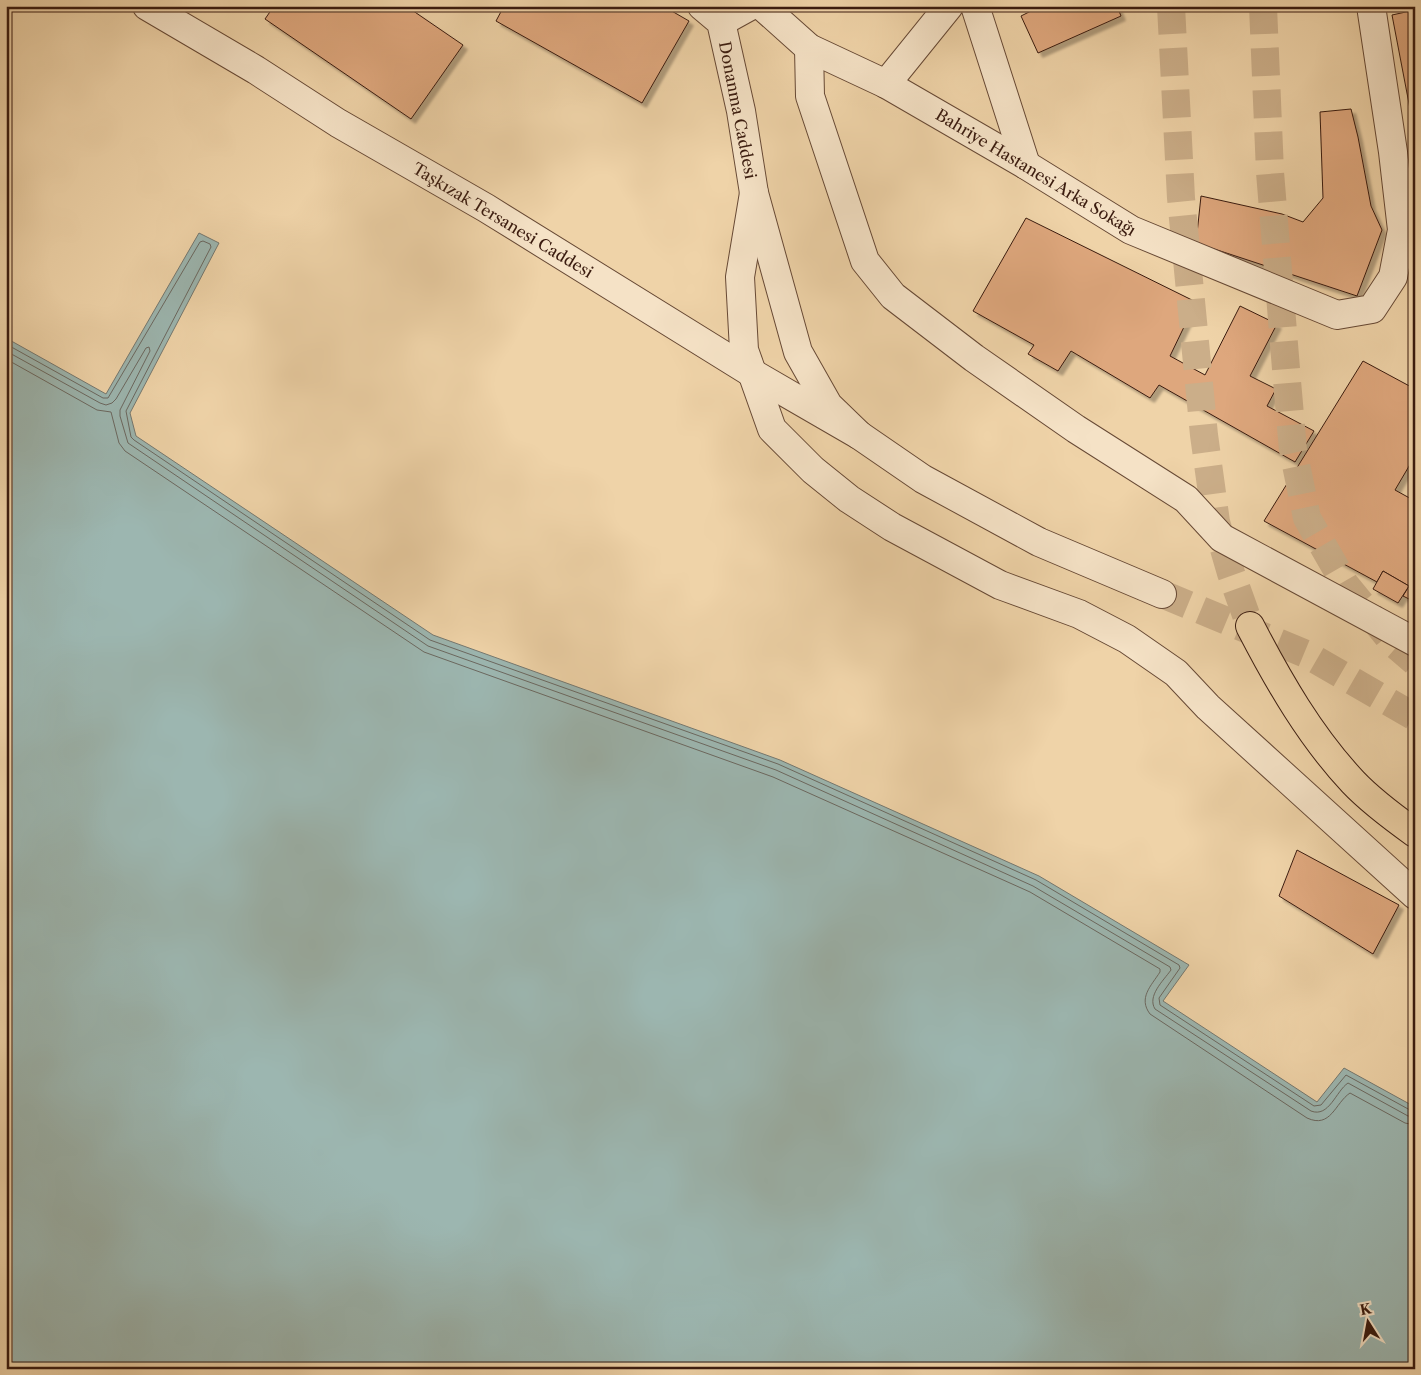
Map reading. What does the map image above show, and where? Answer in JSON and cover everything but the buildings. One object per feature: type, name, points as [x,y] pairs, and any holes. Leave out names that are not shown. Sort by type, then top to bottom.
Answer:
[{"type":"main road","points":[[1250,626],[1272,669],[1296,709],[1328,753],[1355,783],[1415,833]]},
{"type":"street","name":"Taşkızak Tersanesi Caddesi","points":[[146,6],[256,70],[338,123],[486,208],[752,373],[859,434]]},
{"type":"street","points":[[712,14],[750,6]]},
{"type":"street","name":"Bahriye Hastanesi Arka Sokağı","points":[[762,6],[809,48],[886,84],[1026,165],[1130,230],[1337,315],[1372,309],[1393,277],[1408,229],[1393,152],[1370,6]]},
{"type":"street","points":[[886,84],[949,6]]},
{"type":"street","points":[[975,6],[1026,165]]},
{"type":"street","name":"Donanma Caddesi","points":[[712,14],[742,111],[754,193]]},
{"type":"street","points":[[809,48],[810,96],[865,262],[893,296],[974,358],[1076,429],[1186,499],[1222,538],[1415,642]]},
{"type":"street","points":[[754,193],[740,277],[744,350],[772,429],[820,476],[849,499],[892,527],[1000,585],[1080,614],[1127,638],[1176,673],[1208,707],[1415,895]]},
{"type":"street","points":[[754,193],[798,352],[828,405],[859,434],[923,479],[1039,542],[1162,594]]},
{"type":"water","points":[[199,233],[219,243],[130,413],[136,436],[433,635],[780,760],[1039,876],[1189,965],[1163,1001],[1317,1102],[1344,1068],[1415,1107],[1415,1369],[6,1369],[6,338],[106,394]]},
{"type":"tunnel","points":[[1171,6],[1181,198],[1204,435],[1216,522],[1231,573],[1250,626]]},
{"type":"tunnel","points":[[1263,6],[1270,172],[1287,381],[1293,450],[1307,518],[1345,584],[1393,643],[1415,662]]},
{"type":"tunnel","points":[[1162,594],[1306,654],[1415,717]]}]
